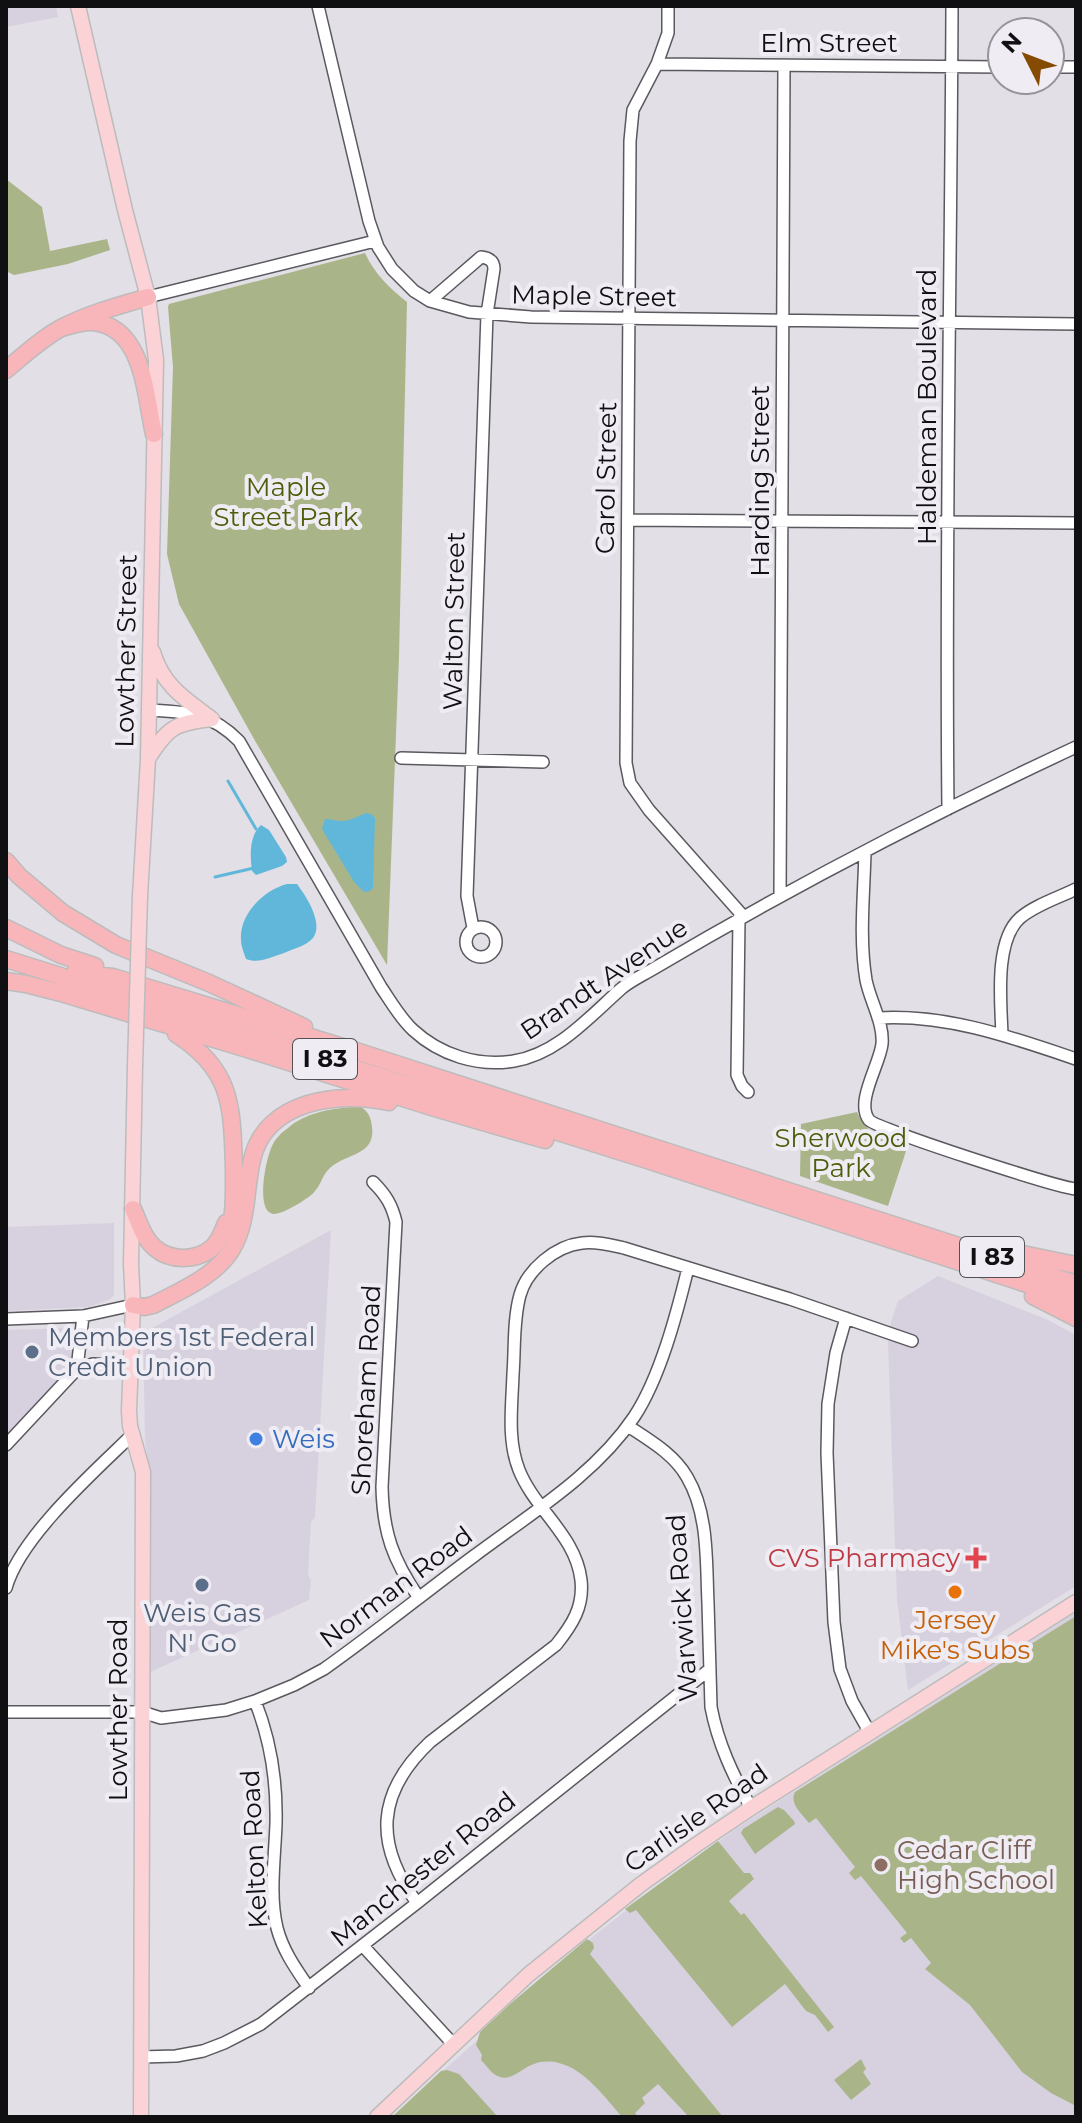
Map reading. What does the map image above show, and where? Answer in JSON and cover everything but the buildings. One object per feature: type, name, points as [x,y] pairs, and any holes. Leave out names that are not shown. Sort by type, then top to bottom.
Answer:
[{"type":"highway","points":[[6,370],[61,328],[90,315],[148,297]]},
{"type":"highway","points":[[61,328],[90,322],[119,332],[130,344],[138,359],[154,434]]},
{"type":"highway","points":[[6,861],[63,913],[116,945],[209,983],[353,1050]]},
{"type":"highway","name":"I 83","points":[[6,928],[61,955],[102,968],[113,977],[353,1050],[1076,1284]]},
{"type":"highway","points":[[6,948],[91,975],[113,977]]},
{"type":"highway","name":"I 83","points":[[6,959],[644,1159],[1076,1300]]},
{"type":"highway","points":[[6,981],[26,984],[438,1109],[836,1222]]},
{"type":"highway","points":[[133,1305],[198,1271],[221,1250],[232,1222],[234,1181],[233,1124],[222,1082],[205,1057],[191,1044],[142,1018]]},
{"type":"highway","points":[[133,1305],[153,1305],[220,1265],[238,1237],[245,1214],[256,1146],[269,1126],[293,1108],[346,1098],[378,1099],[438,1109]]},
{"type":"highway","points":[[133,1209],[144,1235],[156,1250],[182,1258],[197,1257],[213,1247],[222,1234],[231,1210]]},
{"type":"highway","points":[[909,1230],[1076,1265]]},
{"type":"highway","points":[[958,1263],[1076,1318]]},
{"type":"main road","name":"Lowther Street","points":[[78,6],[148,297],[156,360],[148,759],[135,1066],[133,1305]]},
{"type":"main road","points":[[150,641],[158,668],[172,688],[212,719]]},
{"type":"main road","points":[[148,759],[164,736],[178,725],[212,719]]},
{"type":"main road","name":"Lowther Road","points":[[133,1305],[129,1411],[143,1472],[141,2117]]},
{"type":"main road","name":"Carlisle Road","points":[[377,2117],[528,1975],[651,1877],[751,1808],[1076,1602]]},
{"type":"street","points":[[148,297],[375,241],[318,6]]},
{"type":"street","name":"Carol Street","points":[[668,6],[668,33],[631,120],[628,778],[649,810],[741,917]]},
{"type":"street","name":"Haldeman Boulevard","points":[[948,809],[947,523],[952,6]]},
{"type":"street","name":"Elm Street","points":[[657,64],[986,67]]},
{"type":"street","name":"Harding Street","points":[[780,896],[784,65]]},
{"type":"street","name":"Maple Street","points":[[375,241],[398,277],[414,291],[430,301],[461,311],[629,319],[1076,324]]},
{"type":"street","name":"Walton Street","points":[[430,301],[481,257],[493,262],[487,314],[467,896],[473,928]]},
{"type":"street","points":[[628,520],[1076,523]]},
{"type":"street","points":[[149,710],[189,713],[212,719]]},
{"type":"street","name":"Brandt Avenue","points":[[212,719],[239,741],[381,987],[400,1014],[428,1042],[457,1057],[496,1063],[538,1054],[582,1025],[631,982],[741,917],[948,809],[1076,747]]},
{"type":"street","points":[[401,758],[543,762]]},
{"type":"street","points":[[865,852],[863,960],[882,1040],[865,1099],[866,1116],[888,1131],[1076,1189]]},
{"type":"street","points":[[1002,1035],[1002,978],[1009,932],[1028,912],[1076,889]]},
{"type":"street","points":[[741,917],[737,1075],[748,1092]]},
{"type":"street","points":[[878,1018],[934,1019],[1002,1035],[1076,1059]]},
{"type":"street","name":"Shoreham Road","points":[[373,1182],[386,1195],[396,1222],[383,1516],[393,1555],[419,1598]]},
{"type":"street","points":[[417,1903],[399,1877],[389,1849],[389,1809],[398,1778],[430,1742],[556,1645],[577,1615],[580,1604],[581,1578],[577,1561],[569,1543],[519,1471],[511,1439],[517,1309],[529,1278],[549,1256],[561,1249],[585,1242],[624,1248],[845,1322],[912,1341]]},
{"type":"street","name":"Norman Road","points":[[6,1712],[142,1712],[161,1718],[226,1710],[294,1685],[324,1669],[541,1506],[592,1465],[628,1426],[652,1384],[688,1268]]},
{"type":"street","points":[[6,1319],[83,1316],[133,1305]]},
{"type":"street","points":[[77,1369],[83,1316]]},
{"type":"street","points":[[845,1322],[830,1381],[828,1404],[834,1622],[840,1669],[852,1701],[870,1733]]},
{"type":"street","points":[[6,1445],[77,1369],[93,1364],[131,1366]]},
{"type":"street","name":"Warwick Road","points":[[628,1426],[674,1461],[694,1491],[705,1544],[714,1725],[729,1767],[751,1808]]},
{"type":"street","points":[[6,1588],[15,1565],[40,1530],[133,1434]]},
{"type":"street","name":"Manchester Road","points":[[141,2057],[190,2054],[224,2043],[261,2024],[710,1669]]},
{"type":"street","name":"Kelton Road","points":[[255,1701],[264,1723],[275,1771],[274,1883],[277,1927],[289,1959],[309,1988]]},
{"type":"street","points":[[363,1946],[454,2045]]},
{"type":"shaded area","points":[[6,6],[56,6],[58,17],[6,27]]},
{"type":"shaded area","points":[[114,1223],[114,1295],[110,1299],[89,1307],[6,1311],[6,1227]]},
{"type":"shaded area","points":[[331,1230],[315,1517],[311,1522],[309,1600],[148,1673],[149,1478],[143,1333]]},
{"type":"shaded area","points":[[938,1276],[1048,1320],[1076,1335],[1076,1586],[908,1690],[897,1599],[888,1343],[898,1301]]},
{"type":"shaded area","points":[[75,1328],[70,1370],[6,1436],[6,1330]]},
{"type":"shaded area","name":"Cedar Cliff High School","points":[[1076,1612],[1076,2117],[392,2117],[586,1942],[737,1828]]},
{"type":"green space","points":[[6,179],[42,207],[50,251],[107,239],[110,250],[68,264],[14,275],[6,271]]},
{"type":"green space","name":"Maple Street Park","points":[[365,253],[383,280],[407,302],[399,657],[387,965],[254,739],[179,604],[167,554],[173,367],[169,304]]},
{"type":"green space","points":[[361,1107],[369,1116],[372,1137],[369,1144],[334,1165],[315,1191],[302,1202],[277,1214],[268,1211],[263,1194],[273,1143],[283,1132],[310,1115]]},
{"type":"green space","name":"Sherwood Park","points":[[857,1112],[871,1131],[908,1145],[888,1206],[800,1176],[801,1124]]},
{"type":"green space","points":[[1076,1616],[1076,2106],[1022,2072],[970,2005],[925,1969],[931,1963],[911,1938],[904,1943],[900,1938],[907,1933],[861,1876],[855,1880],[849,1873],[855,1867],[816,1818],[809,1823],[797,1809],[794,1796],[795,1792]]},
{"type":"green space","points":[[778,1807],[795,1824],[755,1854],[741,1833]]},
{"type":"green space","points":[[718,1841],[744,1873],[750,1873],[754,1879],[729,1901],[741,1915],[744,1913],[834,2027],[828,2032],[785,1984],[732,2027],[636,1910],[630,1913],[625,1909]]},
{"type":"green space","points":[[587,1939],[594,1948],[590,1954],[723,2117],[689,2117],[658,2084],[642,2098],[645,2103],[635,2113],[638,2117],[622,2117],[594,2085],[568,2066],[540,2062],[505,2078],[494,2074],[481,2060],[482,2055],[476,2045],[480,2032]]},
{"type":"green space","points":[[861,2059],[866,2069],[863,2072],[871,2084],[851,2100],[834,2080]]},
{"type":"green space","points":[[441,2071],[459,2074],[498,2117],[392,2117]]},
{"type":"water","points":[[366,813],[375,818],[373,888],[364,892],[354,882],[322,829],[325,819],[345,821]]},
{"type":"water","points":[[261,825],[269,830],[287,862],[256,875],[252,871],[251,846]]},
{"type":"water","points":[[287,884],[297,884],[309,902],[316,925],[313,938],[270,958],[256,961],[246,959],[241,930],[244,921],[255,904]]},
{"type":"waterway","points":[[228,781],[256,829]]},
{"type":"waterway","points":[[215,877],[254,868]]},
{"type":"place","name":"Members 1st Federal Credit Union","points":[[32,1352]]},
{"type":"place","name":"Weis","points":[[256,1439]]},
{"type":"place","name":"CVS Pharmacy","points":[[976,1558]]},
{"type":"place","name":"Weis Gas N' Go","points":[[202,1585]]},
{"type":"place","name":"Jersey Mike's Subs","points":[[955,1592]]},
{"type":"place","name":"Cedar Cliff High School","points":[[881,1865]]}]
